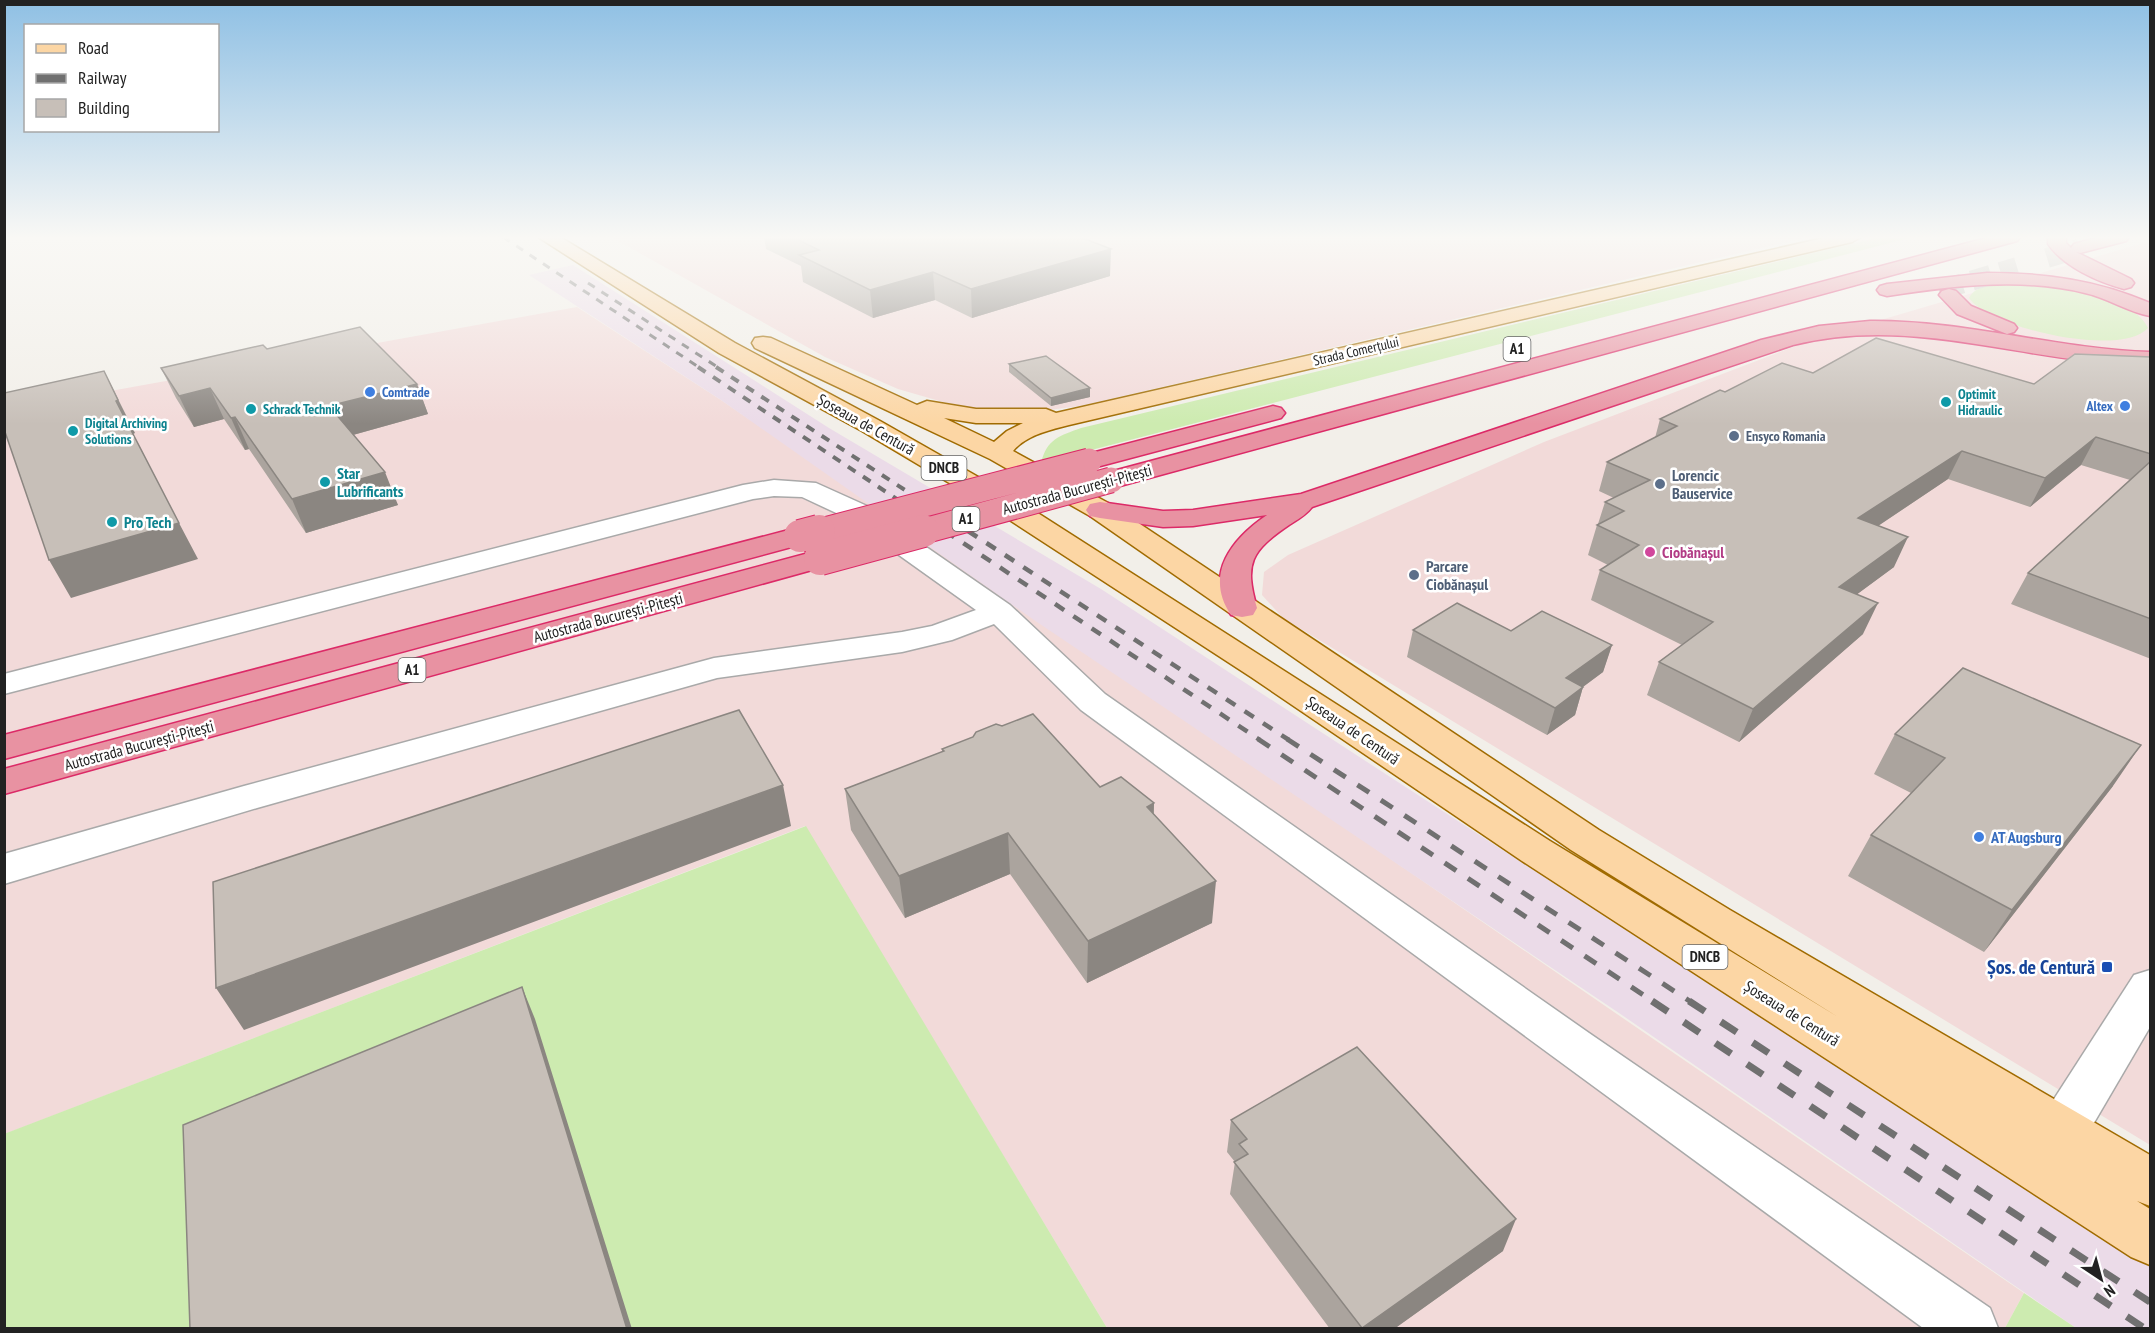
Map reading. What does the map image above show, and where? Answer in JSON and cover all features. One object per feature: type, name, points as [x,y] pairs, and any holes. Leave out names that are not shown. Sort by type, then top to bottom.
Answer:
[{"type":"highway","name":"A1","points":[[1506,352],[1708,299]]},
{"type":"highway","name":"Autostrada București-Pitești","points":[[4,747],[810,547],[1111,480],[1780,299]]},
{"type":"highway","points":[[1562,358],[1644,344],[1813,299]]},
{"type":"highway","points":[[1438,392],[1596,366],[1839,299]]},
{"type":"highway","points":[[1952,299],[1977,317],[2036,336],[2096,345],[2151,344]]},
{"type":"highway","points":[[2120,299],[2151,310]]},
{"type":"highway","points":[[1100,510],[1163,519],[1193,518],[1305,501],[1769,345],[1822,331],[1862,327],[1907,328],[2077,354],[2151,359]]},
{"type":"highway","name":"Autostrada București-Pitești","points":[[4,782],[810,547],[1089,461],[1298,406]]},
{"type":"highway","points":[[1242,608],[1235,584],[1239,557],[1250,543],[1305,501]]},
{"type":"main road","name":"Șoseaua de Centură","points":[[648,299],[727,348],[872,426],[998,500],[1263,670],[1536,851],[2151,1239]]},
{"type":"main road","name":"Șoseaua de Centură","points":[[677,299],[807,365],[890,401],[999,454],[1100,510],[1242,608],[1635,871],[2151,1182]]},
{"type":"main road","name":"Strada Comerțului","points":[[1105,409],[1582,299]]},
{"type":"main road","points":[[890,401],[976,416],[1018,417],[1105,409]]},
{"type":"main road","points":[[999,454],[1009,440],[1023,432],[1105,409]]},
{"type":"street","points":[[4,684],[752,491],[774,488],[807,489],[857,512],[999,612],[1093,702],[1970,1329]]},
{"type":"street","points":[[4,869],[244,799],[714,668],[902,642],[941,633],[999,612]]},
{"type":"street","points":[[2063,1129],[2151,988]]},
{"type":"shaded area","points":[[566,299],[627,299],[829,428],[1101,589],[2107,1243],[2150,1166],[2150,1328],[2076,1328],[1619,1013],[1034,620],[721,400]]},
{"type":"shaded area","points":[[722,299],[1541,299],[1080,406],[1041,411],[987,410],[943,402],[898,389],[825,357]]},
{"type":"shaded area","points":[[1952,299],[2150,299],[2150,1145],[1283,618],[1262,595],[1264,572],[1288,555],[1544,442],[1809,341]]},
{"type":"shaded area","points":[[577,307],[721,400],[2024,1293],[2005,1328],[1107,1328],[805,826],[5,1134],[5,410]]},
{"type":"green space","points":[[1620,299],[1673,299],[1041,463],[1050,443],[1066,433]]},
{"type":"green space","points":[[1970,299],[2106,299],[2124,306],[2139,316],[2148,328],[2133,337],[2085,340],[2028,329],[2002,320],[1982,309]]},
{"type":"green space","points":[[806,826],[1107,1328],[5,1328],[4,1134]]},
{"type":"green space","points":[[2024,1293],[2076,1328],[2005,1328]]},
{"type":"building","points":[[360,327],[417,384],[329,406],[385,472],[292,499],[235,417],[231,418],[210,388],[179,396],[161,368],[263,345],[267,349]]},
{"type":"building","points":[[1876,338],[2034,384],[2075,354],[2151,357],[2151,454],[2096,437],[2045,478],[1962,451],[1858,518],[1908,537],[1839,587],[1878,603],[1753,709],[1659,662],[1713,622],[1600,570],[1639,545],[1597,525],[1624,511],[1605,502],[1650,480],[1607,462],[1677,426],[1660,419],[1720,390],[1725,392],[1782,363],[1813,373]]},
{"type":"building","points":[[1046,356],[1090,388],[1051,398],[1009,364]]},
{"type":"building","points":[[104,371],[118,400],[116,401],[179,523],[49,560],[4,429],[4,393]]},
{"type":"building","points":[[2151,461],[2151,619],[2028,573]]},
{"type":"building","points":[[1457,603],[1511,631],[1542,611],[1612,645],[1566,678],[1583,687],[1555,708],[1413,630]]},
{"type":"building","name":"AT Augsburg","points":[[1963,668],[2141,745],[2012,910],[1871,835],[1945,758],[1895,734]]},
{"type":"building","points":[[739,710],[783,785],[216,988],[213,882]]},
{"type":"building","points":[[1033,714],[1100,787],[1121,777],[1154,803],[1147,807],[1216,881],[1088,941],[1008,833],[899,876],[845,789],[944,751],[942,749],[973,737],[976,732],[996,724],[1002,726]]},
{"type":"building","points":[[522,987],[627,1329],[190,1329],[183,1125]]},
{"type":"building","points":[[1357,1047],[1516,1219],[1362,1328],[1234,1162],[1248,1154],[1239,1144],[1247,1139],[1231,1120]]},
{"type":"railway","points":[[597,299],[700,368]]},
{"type":"railway","points":[[613,299],[719,368]]},
{"type":"railway","points":[[698,367],[948,533]]},
{"type":"railway","points":[[716,367],[971,533]]},
{"type":"railway","points":[[945,531],[1260,740]]},
{"type":"railway","points":[[968,531],[1289,740]]},
{"type":"railway","points":[[1258,739],[1654,1002]]},
{"type":"railway","points":[[1287,739],[1691,1002]]},
{"type":"railway","points":[[1652,1001],[2144,1328]]},
{"type":"railway","points":[[1689,1001],[2150,1302]]},
{"type":"place","name":"Comtrade","points":[[370,392]]},
{"type":"place","name":"Optimit Hidraulic","points":[[1946,402]]},
{"type":"place","name":"Altex","points":[[2125,406]]},
{"type":"place","name":"Schrack Technik","points":[[251,409]]},
{"type":"place","name":"Digital Archiving Solutions","points":[[73,431]]},
{"type":"place","name":"Ensyco Romania","points":[[1734,436]]},
{"type":"place","name":"Star Lubrificants","points":[[325,482]]},
{"type":"place","name":"Lorencic Bauservice","points":[[1660,484]]},
{"type":"place","name":"Pro Tech","points":[[112,522]]},
{"type":"place","name":"Ciobănașul","points":[[1650,552]]},
{"type":"place","name":"Parcare Ciobănașul","points":[[1414,575]]},
{"type":"place","name":"AT Augsburg","points":[[1979,837]]},
{"type":"place","name":"Șos. de Centură","points":[[2107,967]]}]
